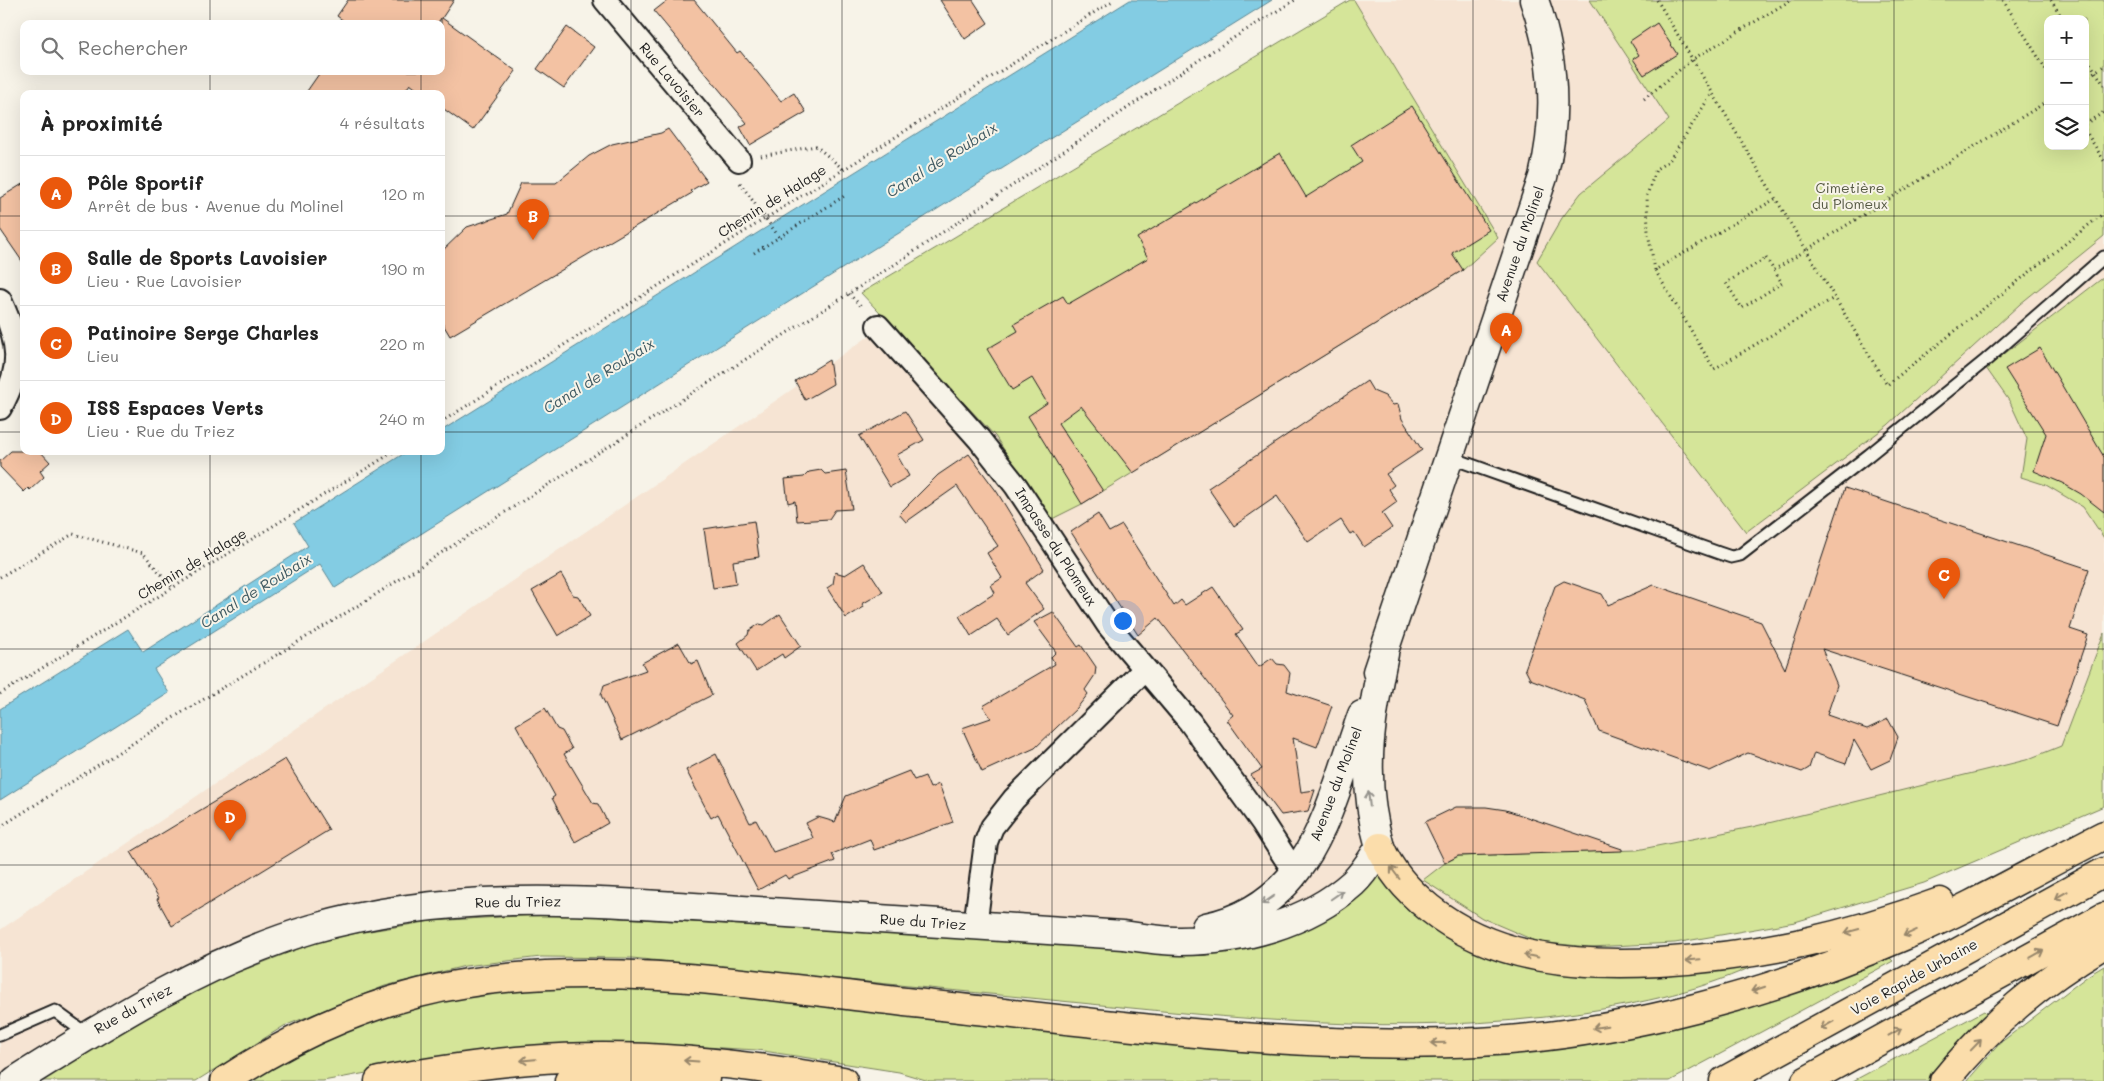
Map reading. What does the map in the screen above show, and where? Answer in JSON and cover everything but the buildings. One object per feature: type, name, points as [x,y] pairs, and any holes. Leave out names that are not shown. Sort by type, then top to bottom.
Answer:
[{"type":"highway","points":[[225,1081],[291,1042],[384,1004],[463,983],[545,975],[623,975],[742,984],[1111,1024],[1279,1039],[1382,1043],[1479,1042],[1530,1038],[1618,1024],[1674,1012],[1727,999],[1795,977],[1870,950],[1921,928],[2104,835]]},
{"type":"highway","points":[[1380,846],[1394,873],[1406,887],[1420,901],[1458,929],[1497,946],[1535,957],[1606,964],[1745,955],[1824,939],[1909,913],[2009,873],[2079,848]]},
{"type":"highway","name":"Voie Rapide Urbaine","points":[[1724,1081],[2104,872]]},
{"type":"highway","points":[[1806,1081],[2104,917]]},
{"type":"highway","points":[[1944,1081],[1982,1039],[2027,996],[2104,944]]},
{"type":"highway","points":[[378,1081],[472,1066],[531,1060],[644,1057],[766,1069],[843,1081]]},
{"type":"highway","points":[[569,1081],[660,1078],[739,1081]]},
{"type":"street","name":"Rue Lavoisier","points":[[605,0],[739,170]]},
{"type":"street","name":"Avenue du Molinel","points":[[1123,936],[1194,930],[1236,918],[1270,900],[1295,873],[1322,828],[1384,654],[1543,177],[1551,145],[1553,118],[1551,64],[1548,43],[1534,0]]},
{"type":"street","points":[[0,300],[15,338],[20,365],[0,408]]},
{"type":"street","name":"Impasse du Plomeux","points":[[878,326],[979,440],[1016,486],[1108,625],[1190,722],[1262,822],[1295,873]]},
{"type":"street","name":"Avenue du Molinel","points":[[1380,846],[1371,810],[1367,777],[1370,737],[1384,654]]},
{"type":"street","name":"Rue du Triez","points":[[975,926],[986,842],[992,827],[1014,800],[1145,669]]},
{"type":"street","name":"Rue du Triez","points":[[15,1081],[88,1035],[192,977],[282,939],[312,929],[357,918],[441,904],[594,901],[1123,936],[1158,940],[1201,940],[1252,933],[1299,917],[1335,898],[1354,883],[1380,846]]},
{"type":"lane","points":[[1449,457],[1719,554],[1731,557],[1740,555],[1869,455],[1986,360],[2104,257]]},
{"type":"lane","name":"Rue du Triez","points":[[0,1035],[55,1011],[88,1035]]},
{"type":"path","name":"Chemin de Halage","points":[[445,419],[1114,0]]},
{"type":"path","points":[[0,827],[176,716],[364,602],[849,294],[1214,50],[1295,0]]},
{"type":"path","points":[[1657,0],[1887,385],[2104,213]]},
{"type":"path","points":[[1644,99],[1693,60],[1791,0]]},
{"type":"path","points":[[2003,0],[2044,67]]},
{"type":"path","points":[[2051,0],[2060,15]]},
{"type":"path","points":[[2088,60],[2104,85]]},
{"type":"path","points":[[2089,76],[2104,66]]},
{"type":"path","points":[[1712,93],[1673,155],[1656,169],[1647,195],[1648,233],[1655,270],[1714,369],[1834,298]]},
{"type":"path","points":[[1774,270],[2044,103]]},
{"type":"path","points":[[2089,121],[2104,112]]},
{"type":"path","points":[[2089,137],[2104,161]]},
{"type":"path","points":[[779,237],[739,170],[816,146],[843,169]]},
{"type":"path","points":[[754,253],[846,195]]},
{"type":"path","points":[[1655,270],[1776,199]]},
{"type":"path","points":[[1766,258],[1774,270],[1782,283],[1742,308],[1726,283],[1766,258]]},
{"type":"path","name":"Chemin de Halage","points":[[0,694],[389,455]]},
{"type":"path","points":[[0,577],[73,534],[143,553],[174,588]]},
{"type":"shaded area","points":[[1355,0],[2104,0],[2104,777],[1359,979],[500,940],[95,1081],[0,1081],[0,930],[638,496]]},
{"type":"green space","points":[[1350,0],[1354,0],[1498,238],[1463,270],[1082,504],[1050,520],[995,436],[861,293]]},
{"type":"green space","name":"Cimetière du Plomeux","points":[[1590,0],[2104,0],[2104,236],[2020,304],[1888,425],[1746,532],[1537,261],[1562,218],[1581,193],[1669,120]]},
{"type":"green space","points":[[2104,277],[2104,538],[2083,507],[2046,485],[2021,477],[2027,439],[2010,402],[1986,368]]},
{"type":"green space","points":[[2104,633],[2104,806],[1924,883],[1795,922],[1675,943],[1589,947],[1538,942],[1482,918],[1423,880],[1445,863],[1459,856],[1637,850],[1752,827],[2026,760],[2061,746]]},
{"type":"green space","points":[[1376,872],[1391,887],[1489,952],[1764,961],[1696,988],[1600,1009],[1512,1020],[1383,1025],[1318,1023],[1190,1014],[632,958],[541,957],[465,966],[385,986],[284,1026],[196,1081],[37,1081],[83,1051],[218,980],[326,938],[432,921],[553,914],[1118,947],[1200,947]]},
{"type":"green space","points":[[1886,954],[1893,961],[1670,1081],[929,1081],[899,1072],[757,1050],[635,1043],[491,1050],[323,1081],[243,1081],[327,1038],[408,1008],[500,990],[622,986],[861,1008],[1452,1050]]},
{"type":"green space","points":[[2104,966],[2104,1081],[1967,1081],[2000,1043],[2089,975]]},
{"type":"green space","points":[[1984,1011],[1989,1016],[1928,1081],[1853,1081]]},
{"type":"water","name":"Canal de Roubaix","points":[[1130,0],[1272,0],[335,588],[320,564],[154,669],[169,693],[0,800],[0,709],[128,629],[143,652],[308,546],[294,523],[402,455],[445,455],[445,428]]},
{"type":"place","name":"Salle de Sports Lavoisier","points":[[533,240]]},
{"type":"place","name":"Pôle Sportif","points":[[1506,354]]},
{"type":"place","name":"Patinoire Serge Charles","points":[[1944,599]]},
{"type":"place","name":"ISS Espaces Verts","points":[[230,841]]}]
